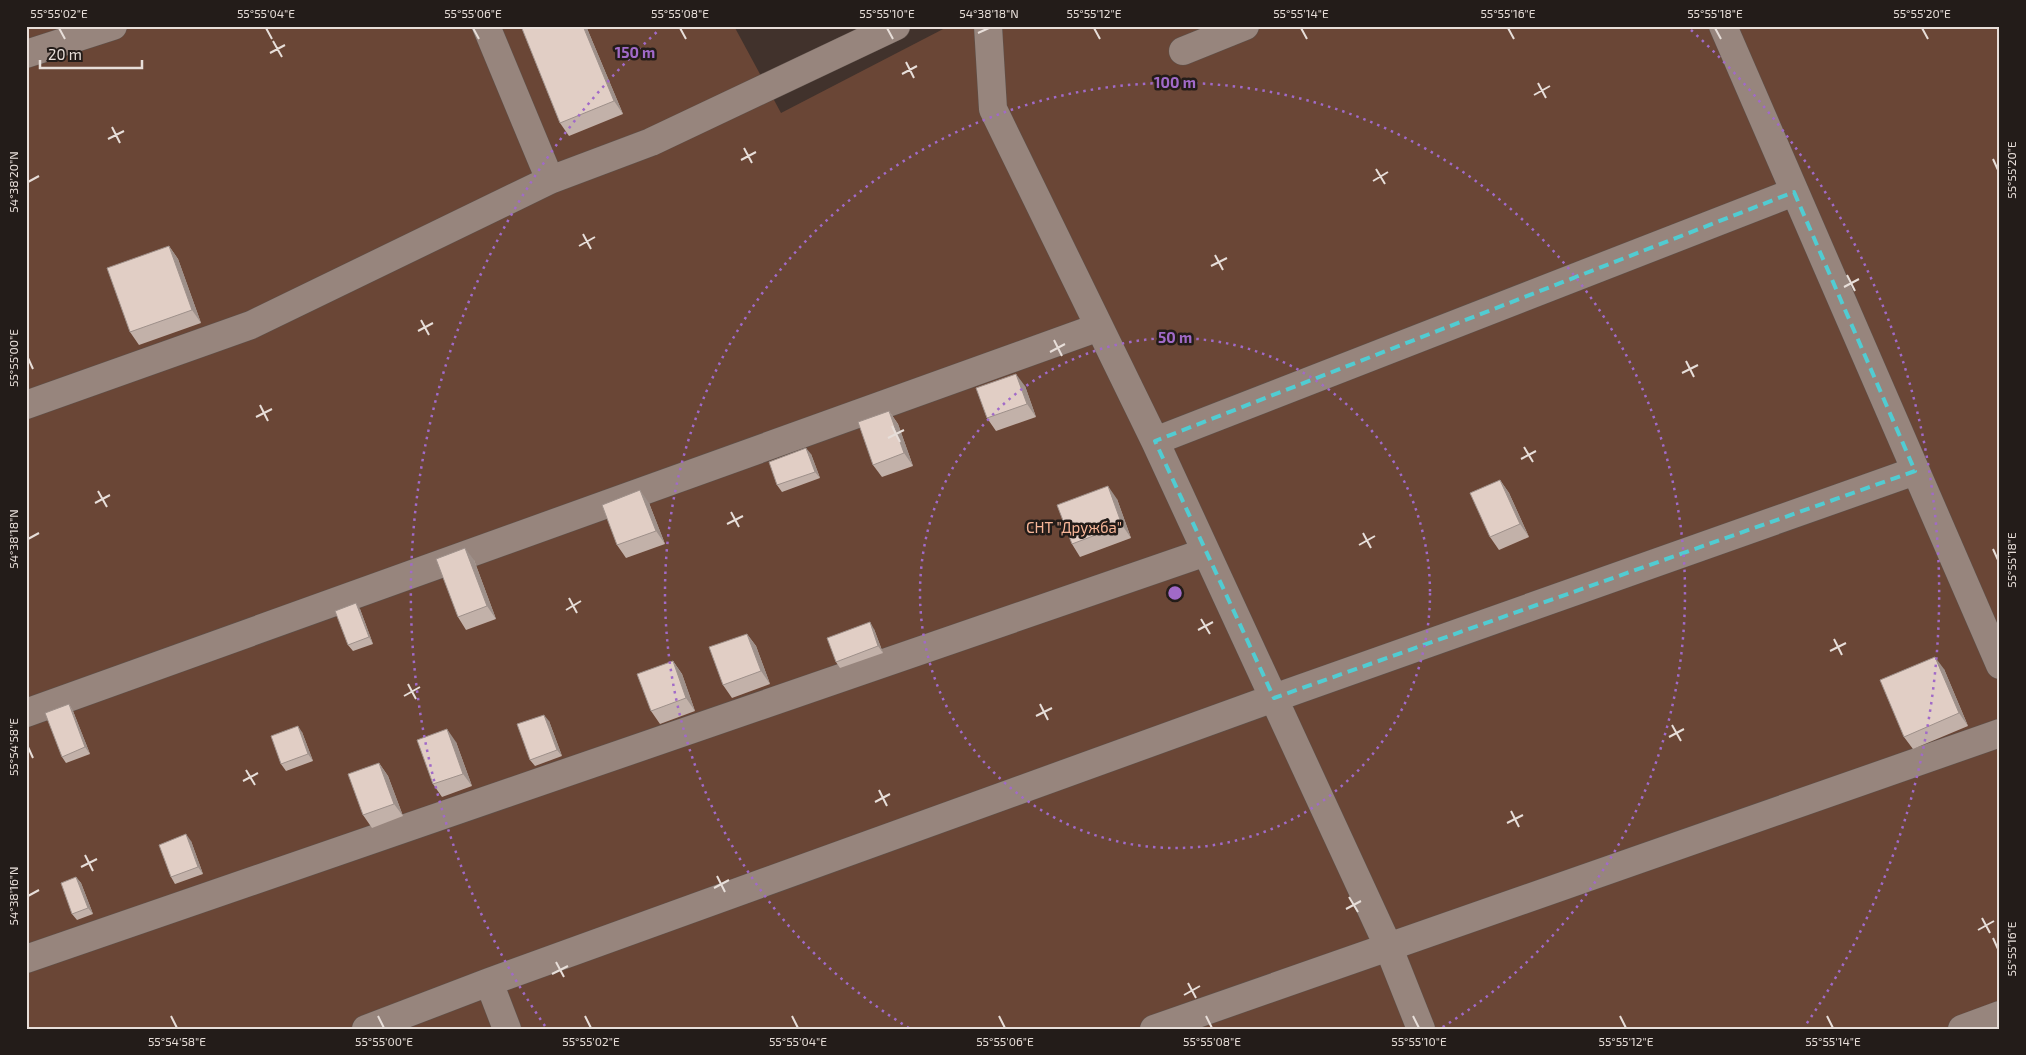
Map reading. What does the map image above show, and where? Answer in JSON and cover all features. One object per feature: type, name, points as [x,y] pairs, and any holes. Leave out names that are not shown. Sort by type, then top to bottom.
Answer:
[{"type":"street","points":[[26,54],[113,26]]},
{"type":"street","points":[[486,26],[550,180]]},
{"type":"street","points":[[26,405],[251,325],[550,180],[651,142],[896,26]]},
{"type":"street","points":[[988,26],[993,109],[1155,441],[1388,946],[1420,1029]]},
{"type":"street","points":[[1183,51],[1245,26]]},
{"type":"street","points":[[1722,26],[2000,665]]},
{"type":"street","points":[[1155,441],[1794,192]]},
{"type":"street","points":[[26,713],[1099,327]]},
{"type":"street","points":[[366,1029],[489,982],[1274,698],[1915,471]]},
{"type":"street","points":[[26,959],[1206,552]]},
{"type":"street","points":[[1154,1029],[2000,734]]},
{"type":"street","points":[[489,982],[507,1029]]},
{"type":"street","points":[[1962,1029],[2000,1015]]},
{"type":"highlighted area","points":[[1794,192],[1915,471],[1274,698],[1155,441]]},
{"type":"green space","name":"СНТ \"Дружба\"","points":[[26,26],[734,26],[781,113],[949,26],[2000,26],[2000,1029],[26,1029]]},
{"type":"building","points":[[521,26],[583,26],[614,101],[560,123]]},
{"type":"building","points":[[169,246],[192,310],[130,332],[107,268]]},
{"type":"building","points":[[1016,374],[1027,404],[987,418],[976,388]]},
{"type":"building","points":[[889,411],[904,453],[873,465],[858,422]]},
{"type":"building","points":[[806,448],[815,472],[777,485],[769,462]]},
{"type":"building","points":[[1500,480],[1520,524],[1490,537],[1470,493]]},
{"type":"building","points":[[1108,486],[1122,525],[1072,544],[1057,505]]},
{"type":"building","points":[[640,490],[656,531],[617,545],[602,505]]},
{"type":"building","points":[[465,548],[487,606],[458,617],[436,559]]},
{"type":"building","points":[[356,603],[369,637],[348,645],[335,611]]},
{"type":"building","points":[[870,622],[878,646],[836,662],[827,638]]},
{"type":"building","points":[[747,634],[761,671],[723,685],[709,647]]},
{"type":"building","points":[[1935,657],[1959,713],[1904,737],[1880,680]]},
{"type":"building","points":[[673,661],[686,698],[651,711],[637,674]]},
{"type":"building","points":[[69,704],[85,747],[62,757],[45,713]]},
{"type":"building","points":[[544,715],[557,750],[530,760],[517,724]]},
{"type":"building","points":[[298,726],[308,754],[281,764],[271,736]]},
{"type":"building","points":[[447,729],[463,774],[433,784],[417,740]]},
{"type":"building","points":[[379,763],[394,804],[363,815],[348,774]]},
{"type":"building","points":[[186,834],[198,867],[171,877],[159,845]]},
{"type":"building","points":[[76,877],[88,908],[72,914],[61,883]]}]
